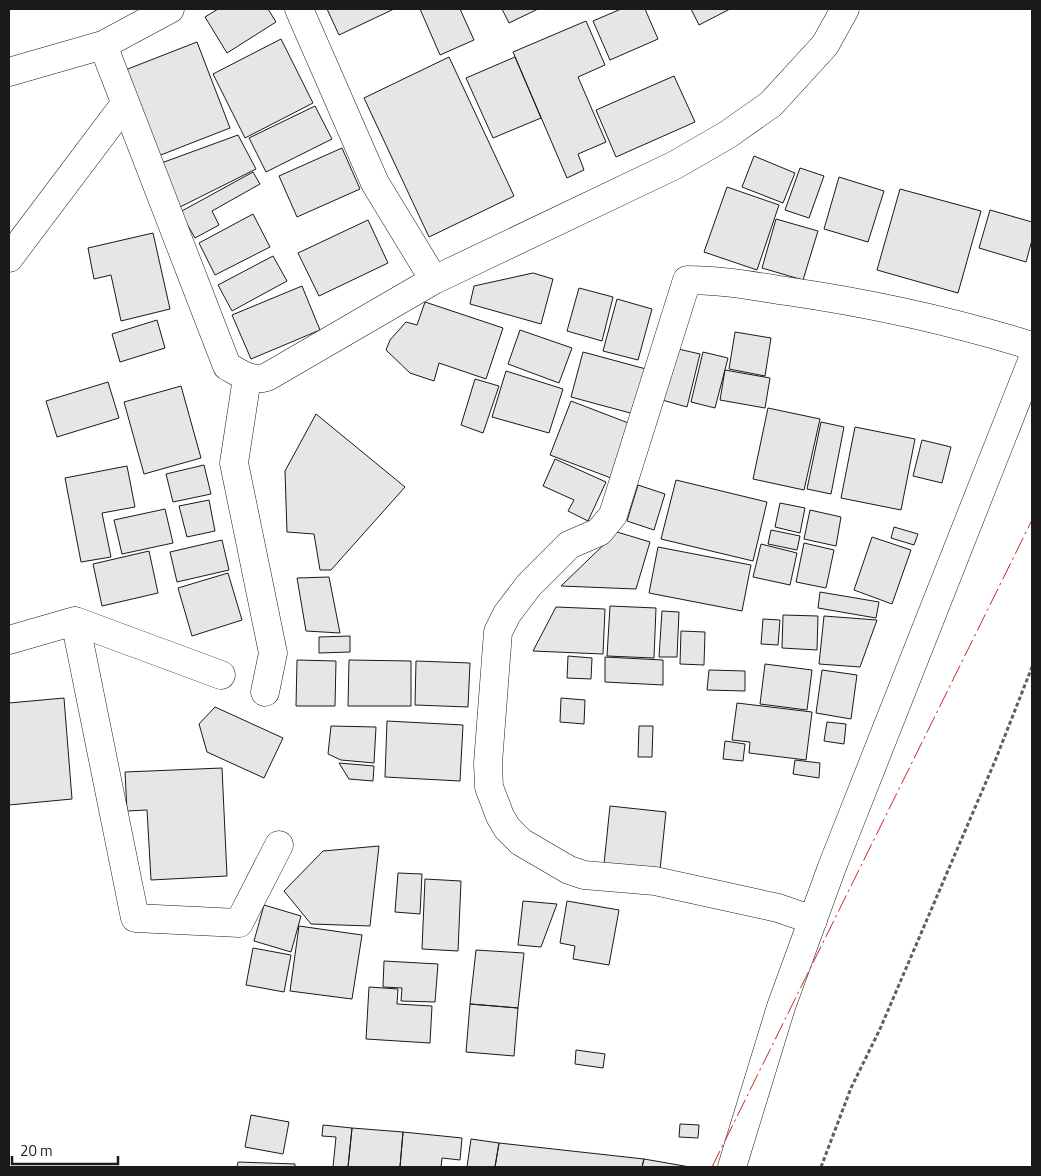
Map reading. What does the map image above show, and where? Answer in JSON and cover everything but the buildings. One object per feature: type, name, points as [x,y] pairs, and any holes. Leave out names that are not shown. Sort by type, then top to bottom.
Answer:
[{"type":"street","points":[[9,72],[103,45],[170,9]]},
{"type":"street","points":[[299,9],[375,183],[434,280]]},
{"type":"street","points":[[103,45],[227,366],[247,378],[267,377],[434,280],[675,165],[727,135],[771,104],[825,45],[845,9]]},
{"type":"street","points":[[9,258],[125,104]]},
{"type":"street","points":[[812,920],[778,908],[655,881],[584,875],[569,870],[521,842],[507,828],[500,816],[490,787],[488,763],[498,632],[507,614],[528,585],[569,545],[599,532],[613,515],[687,280],[734,283],[833,298],[977,329],[1032,346]]},
{"type":"street","points":[[732,1167],[781,1007],[812,920],[867,776],[1032,361]]},
{"type":"street","points":[[247,378],[234,463],[272,653],[265,692]]},
{"type":"street","points":[[75,621],[135,918],[239,923],[279,845]]},
{"type":"street","points":[[9,640],[75,621],[221,675]]},
{"type":"path","points":[[821,1167],[851,1088],[880,1029],[995,761],[1032,666]]},
{"type":"power","points":[[712,1167],[1032,520]]}]
